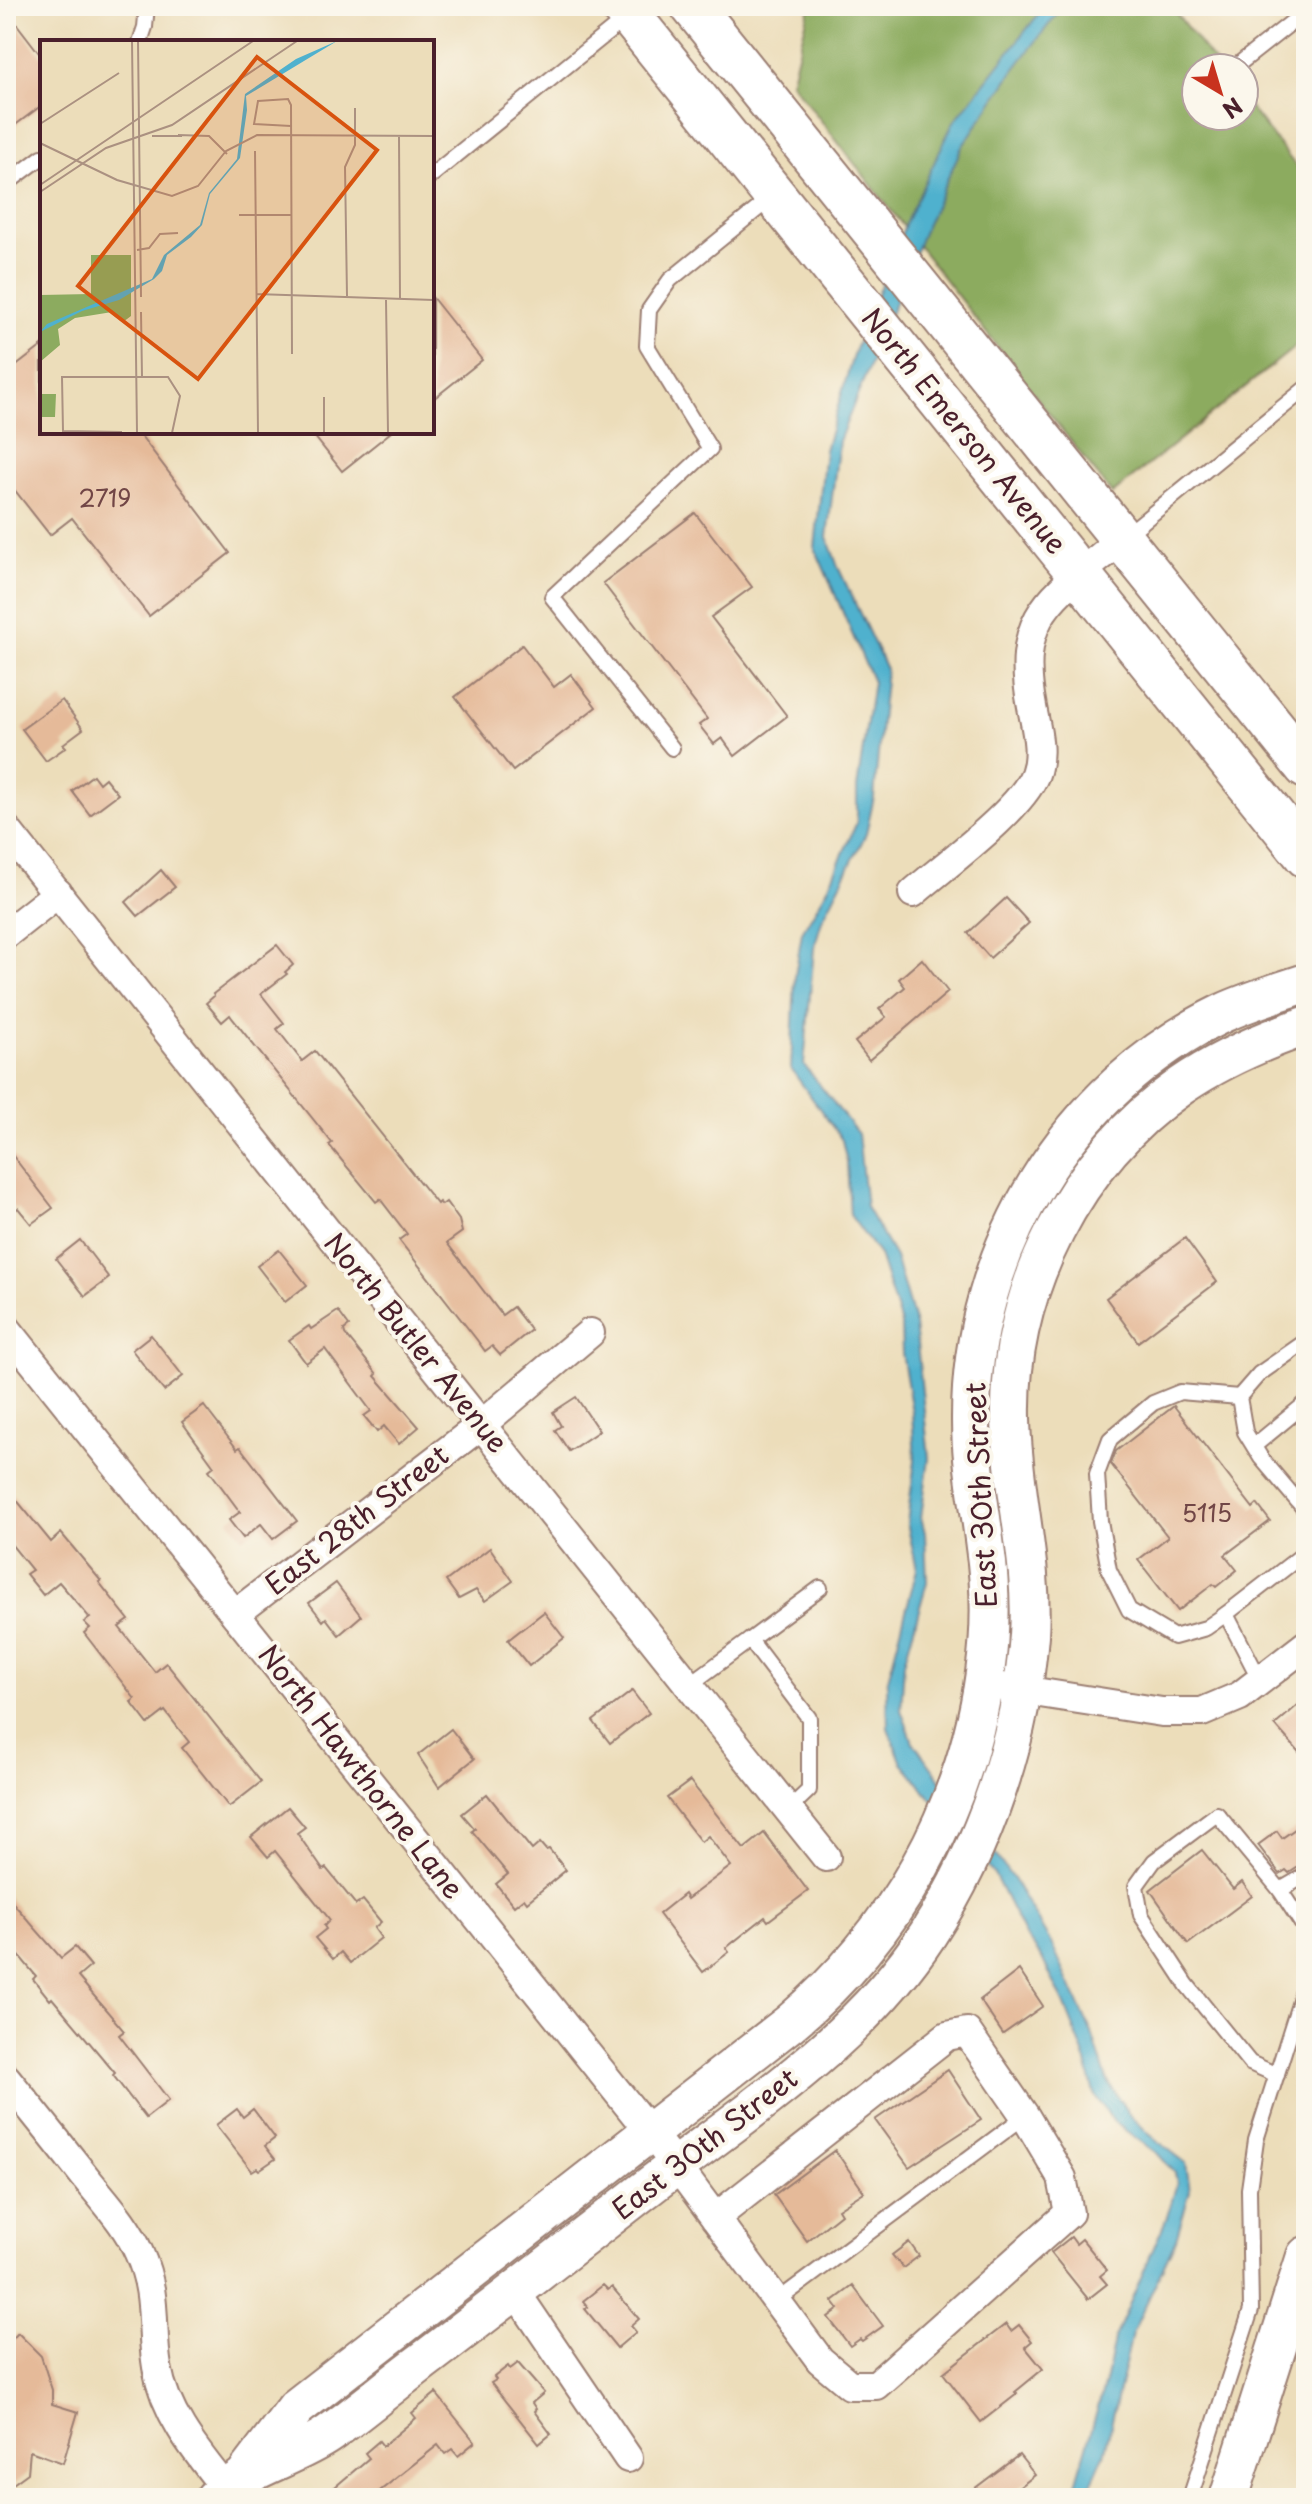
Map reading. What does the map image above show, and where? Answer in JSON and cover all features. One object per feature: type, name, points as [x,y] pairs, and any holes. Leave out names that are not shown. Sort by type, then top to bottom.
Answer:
[{"type":"main road","name":"North Emerson Avenue","points":[[692,6],[1306,767]]},
{"type":"main road","name":"North Emerson Avenue","points":[[626,10],[1306,856]]},
{"type":"main road","name":"East 30th Street","points":[[230,2490],[296,2408],[814,2003],[879,1931],[913,1879],[941,1824],[961,1773],[978,1711],[988,1634],[989,1587],[974,1465],[971,1386],[984,1304],[1014,1224],[1054,1156],[1082,1121],[1126,1078],[1173,1042],[1212,1019],[1306,983]]},
{"type":"main road","name":"East 30th Street","points":[[230,2490],[322,2438],[805,2067],[865,2013],[908,1962],[963,1871],[990,1809],[1022,1691],[1029,1638],[1029,1588],[1012,1443],[1011,1402],[1021,1324],[1043,1258],[1054,1233],[1087,1180],[1106,1155],[1151,1109],[1179,1087],[1240,1051],[1306,1026]]},
{"type":"main road","points":[[1229,2498],[1306,2256]]},
{"type":"street","points":[[913,893],[1011,808],[1028,786],[1035,773],[1039,749],[1026,664],[1029,636],[1047,604],[1122,539]]},
{"type":"street","name":"North Butler Avenue","points":[[6,829],[826,1857]]},
{"type":"street","points":[[6,934],[58,893]]},
{"type":"street","name":"North Hawthorne Lane","points":[[6,1328],[676,2165],[715,2218],[777,2301],[820,2360],[850,2385],[876,2385],[1069,2213],[1062,2178],[1025,2116],[967,2032],[947,2036],[715,2218]]},
{"type":"street","name":"East 28th Street","points":[[235,1614],[481,1425],[590,1333]]},
{"type":"street","points":[[983,1684],[1162,1712],[1188,1713],[1214,1709],[1240,1696],[1306,1645]]},
{"type":"street","points":[[6,2078],[116,2215],[133,2242],[152,2294],[157,2365],[165,2395],[183,2433],[230,2490]]},
{"type":"street","points":[[515,2291],[628,2458]]},
{"type":"lane","points":[[141,40],[147,6]]},
{"type":"lane","points":[[434,173],[626,10]]},
{"type":"lane","points":[[1254,52],[1306,11]]},
{"type":"lane","points":[[6,184],[40,158]]},
{"type":"lane","points":[[672,748],[552,597],[710,449],[647,346],[649,310],[670,280],[774,195]]},
{"type":"lane","points":[[1122,539],[1306,388]]},
{"type":"lane","points":[[1239,1397],[1259,1374],[1302,1344],[1306,1349]]},
{"type":"lane","points":[[1239,1397],[1180,1392],[1153,1403],[1110,1439],[1097,1474],[1100,1521],[1109,1570],[1129,1610],[1174,1637],[1206,1628],[1306,1552]]},
{"type":"lane","points":[[1239,1397],[1245,1432],[1306,1511]]},
{"type":"lane","points":[[1254,1446],[1306,1403]]},
{"type":"lane","points":[[689,1685],[820,1588]]},
{"type":"lane","points":[[1226,1614],[1261,1682]]},
{"type":"lane","points":[[750,1640],[809,1718],[809,1790],[789,1809]]},
{"type":"lane","points":[[1277,2075],[1250,2063],[1187,1985],[1141,1915],[1136,1886],[1154,1861],[1217,1814],[1280,1890],[1306,1930]]},
{"type":"lane","points":[[1280,1890],[1306,1875]]},
{"type":"lane","points":[[1190,2498],[1251,2310],[1249,2189],[1256,2140],[1306,1982]]},
{"type":"lane","points":[[777,2301],[1025,2116]]},
{"type":"green space","points":[[810,6],[1182,6],[1175,12],[1206,52],[1180,52],[1180,132],[1260,132],[1260,120],[1306,179],[1306,338],[1112,494],[791,82]]},
{"type":"water","points":[[1045,6],[1063,6],[1014,70],[962,147],[923,233],[839,441],[827,537],[886,669],[874,797],[866,834],[822,920],[814,948],[804,1065],[858,1134],[866,1207],[895,1257],[915,1325],[929,1458],[921,1517],[925,1533],[927,1582],[904,1663],[901,1710],[913,1742],[1013,1879],[1052,1945],[1092,2033],[1107,2080],[1128,2113],[1186,2163],[1190,2191],[1176,2239],[1132,2334],[1104,2455],[1085,2498],[1072,2498],[1114,2340],[1167,2217],[1177,2183],[1175,2173],[1158,2154],[1114,2122],[1094,2094],[1084,2054],[1041,1956],[1024,1934],[995,1876],[902,1763],[888,1728],[887,1683],[917,1569],[907,1523],[915,1460],[901,1324],[879,1255],[850,1215],[847,1162],[842,1140],[791,1069],[795,976],[802,932],[827,890],[857,822],[857,788],[873,682],[815,548],[825,450],[854,352],[907,220],[953,123]]},
{"type":"building","points":[[6,10],[40,54],[40,106],[6,132]]},
{"type":"building","points":[[434,300],[482,360],[434,398]]},
{"type":"building","points":[[40,348],[40,434],[140,434],[230,553],[149,616],[72,518],[50,535],[6,479],[6,374]]},
{"type":"building","points":[[313,434],[388,434],[342,471]]},
{"type":"building","points":[[695,513],[752,587],[711,617],[787,716],[735,756],[722,738],[714,744],[699,725],[707,719],[603,583]]},
{"type":"building","points":[[522,645],[554,687],[571,674],[596,707],[513,771],[455,697]]},
{"type":"building","points":[[62,700],[83,729],[63,744],[66,747],[46,761],[22,729]]},
{"type":"building","points":[[93,775],[99,783],[105,778],[118,794],[90,815],[72,791]]},
{"type":"building","points":[[161,870],[175,887],[138,916],[126,902]]},
{"type":"building","points":[[1006,898],[1029,923],[990,958],[968,933]]},
{"type":"building","points":[[277,945],[293,965],[285,972],[287,974],[261,994],[284,1023],[277,1029],[302,1061],[315,1051],[437,1204],[446,1202],[459,1220],[462,1232],[447,1243],[502,1315],[513,1307],[531,1330],[500,1355],[492,1346],[485,1351],[399,1240],[407,1234],[380,1199],[376,1202],[329,1145],[332,1143],[230,1015],[222,1022],[206,1003],[213,994]]},
{"type":"building","points":[[922,959],[948,992],[869,1060],[855,1042],[886,1017],[879,1009],[905,987],[899,979]]},
{"type":"building","points":[[6,1147],[53,1208],[31,1224],[6,1198]]},
{"type":"building","points":[[1185,1238],[1217,1282],[1138,1342],[1106,1298]]},
{"type":"building","points":[[80,1240],[109,1278],[85,1296],[56,1259]]},
{"type":"building","points":[[279,1250],[307,1285],[285,1302],[257,1266]]},
{"type":"building","points":[[338,1311],[349,1326],[344,1330],[345,1334],[377,1374],[375,1376],[419,1427],[399,1444],[384,1426],[377,1432],[364,1416],[371,1411],[325,1349],[306,1363],[289,1340]]},
{"type":"building","points":[[151,1335],[183,1376],[164,1391],[132,1350]]},
{"type":"building","points":[[576,1397],[599,1431],[569,1451],[555,1430],[561,1426],[553,1412]]},
{"type":"building","points":[[204,1406],[297,1521],[273,1539],[261,1524],[243,1538],[229,1520],[240,1512],[209,1470],[214,1466],[182,1422]]},
{"type":"building","points":[[1174,1406],[1253,1508],[1257,1504],[1270,1521],[1225,1555],[1237,1570],[1178,1611],[1138,1560],[1168,1537],[1111,1464],[1116,1451]]},
{"type":"building","points":[[6,1487],[51,1542],[61,1533],[129,1620],[119,1627],[155,1672],[166,1663],[261,1782],[229,1807],[182,1748],[189,1742],[165,1711],[148,1724],[131,1702],[135,1699],[84,1633],[90,1628],[84,1622],[90,1618],[59,1582],[43,1595],[26,1574],[32,1570],[6,1538]]},
{"type":"building","points":[[490,1548],[513,1581],[485,1601],[476,1590],[459,1599],[446,1581]]},
{"type":"building","points":[[336,1583],[361,1616],[339,1635],[309,1603]]},
{"type":"building","points":[[544,1612],[564,1638],[529,1666],[508,1640]]},
{"type":"building","points":[[632,1691],[649,1713],[610,1743],[593,1721]]},
{"type":"building","points":[[1306,1698],[1306,1760],[1275,1725]]},
{"type":"building","points":[[451,1729],[474,1759],[439,1787],[418,1755]]},
{"type":"building","points":[[690,1781],[744,1849],[764,1833],[808,1891],[768,1921],[765,1917],[726,1948],[729,1952],[703,1972],[659,1914],[684,1894],[687,1899],[731,1866],[708,1836],[701,1842],[667,1798]]},
{"type":"building","points":[[487,1794],[532,1850],[540,1843],[566,1870],[527,1902],[524,1898],[514,1906],[496,1884],[508,1874],[472,1831],[475,1829],[462,1814]]},
{"type":"building","points":[[288,1807],[305,1827],[297,1833],[323,1870],[326,1868],[356,1905],[363,1900],[381,1922],[374,1928],[381,1938],[350,1963],[341,1952],[333,1959],[315,1938],[326,1929],[324,1926],[330,1920],[275,1851],[268,1857],[251,1837]]},
{"type":"building","points":[[1298,1827],[1306,1838],[1306,1862],[1289,1873],[1286,1870],[1280,1874],[1258,1845],[1277,1831],[1282,1838]]},
{"type":"building","points":[[1202,1850],[1233,1889],[1242,1882],[1252,1896],[1188,1944],[1150,1890]]},
{"type":"building","points":[[6,1895],[61,1958],[75,1947],[91,1966],[78,1977],[124,2031],[119,2035],[169,2100],[146,2118],[113,2075],[115,2073],[52,1998],[50,2000],[33,1979],[36,1976],[6,1940]]},
{"type":"building","points":[[1019,1970],[1043,2006],[1003,2034],[980,2000]]},
{"type":"building","points":[[948,2070],[981,2120],[909,2167],[875,2120]]},
{"type":"building","points":[[237,2109],[243,2117],[253,2109],[275,2138],[265,2146],[275,2159],[259,2170],[252,2171],[216,2125]]},
{"type":"building","points":[[835,2150],[864,2192],[838,2209],[841,2214],[807,2241],[774,2195]]},
{"type":"building","points":[[1071,2237],[1076,2244],[1082,2239],[1107,2270],[1100,2276],[1107,2284],[1088,2299],[1051,2253]]},
{"type":"building","points":[[909,2242],[919,2256],[903,2268],[892,2255]]},
{"type":"building","points":[[603,2285],[608,2290],[612,2287],[639,2319],[631,2326],[636,2332],[617,2348],[585,2309],[588,2307],[583,2301]]},
{"type":"building","points":[[853,2286],[883,2326],[850,2346],[828,2317],[839,2309],[833,2301]]},
{"type":"building","points":[[1006,2324],[1011,2331],[1019,2325],[1032,2341],[1025,2347],[1043,2369],[981,2422],[943,2373]]},
{"type":"building","points":[[18,2333],[41,2356],[52,2390],[52,2404],[78,2412],[63,2463],[30,2451],[28,2473],[6,2489],[6,2346]]},
{"type":"building","points":[[518,2363],[544,2393],[532,2403],[536,2409],[534,2411],[551,2434],[539,2444],[491,2383],[508,2366],[510,2369]]},
{"type":"building","points":[[436,2393],[475,2442],[458,2456],[452,2449],[445,2454],[438,2445],[371,2498],[322,2498],[369,2458],[365,2453],[379,2441],[383,2446],[416,2418],[412,2413]]},
{"type":"building","points":[[1019,2455],[1035,2475],[1016,2490],[1023,2498],[962,2498]]}]
